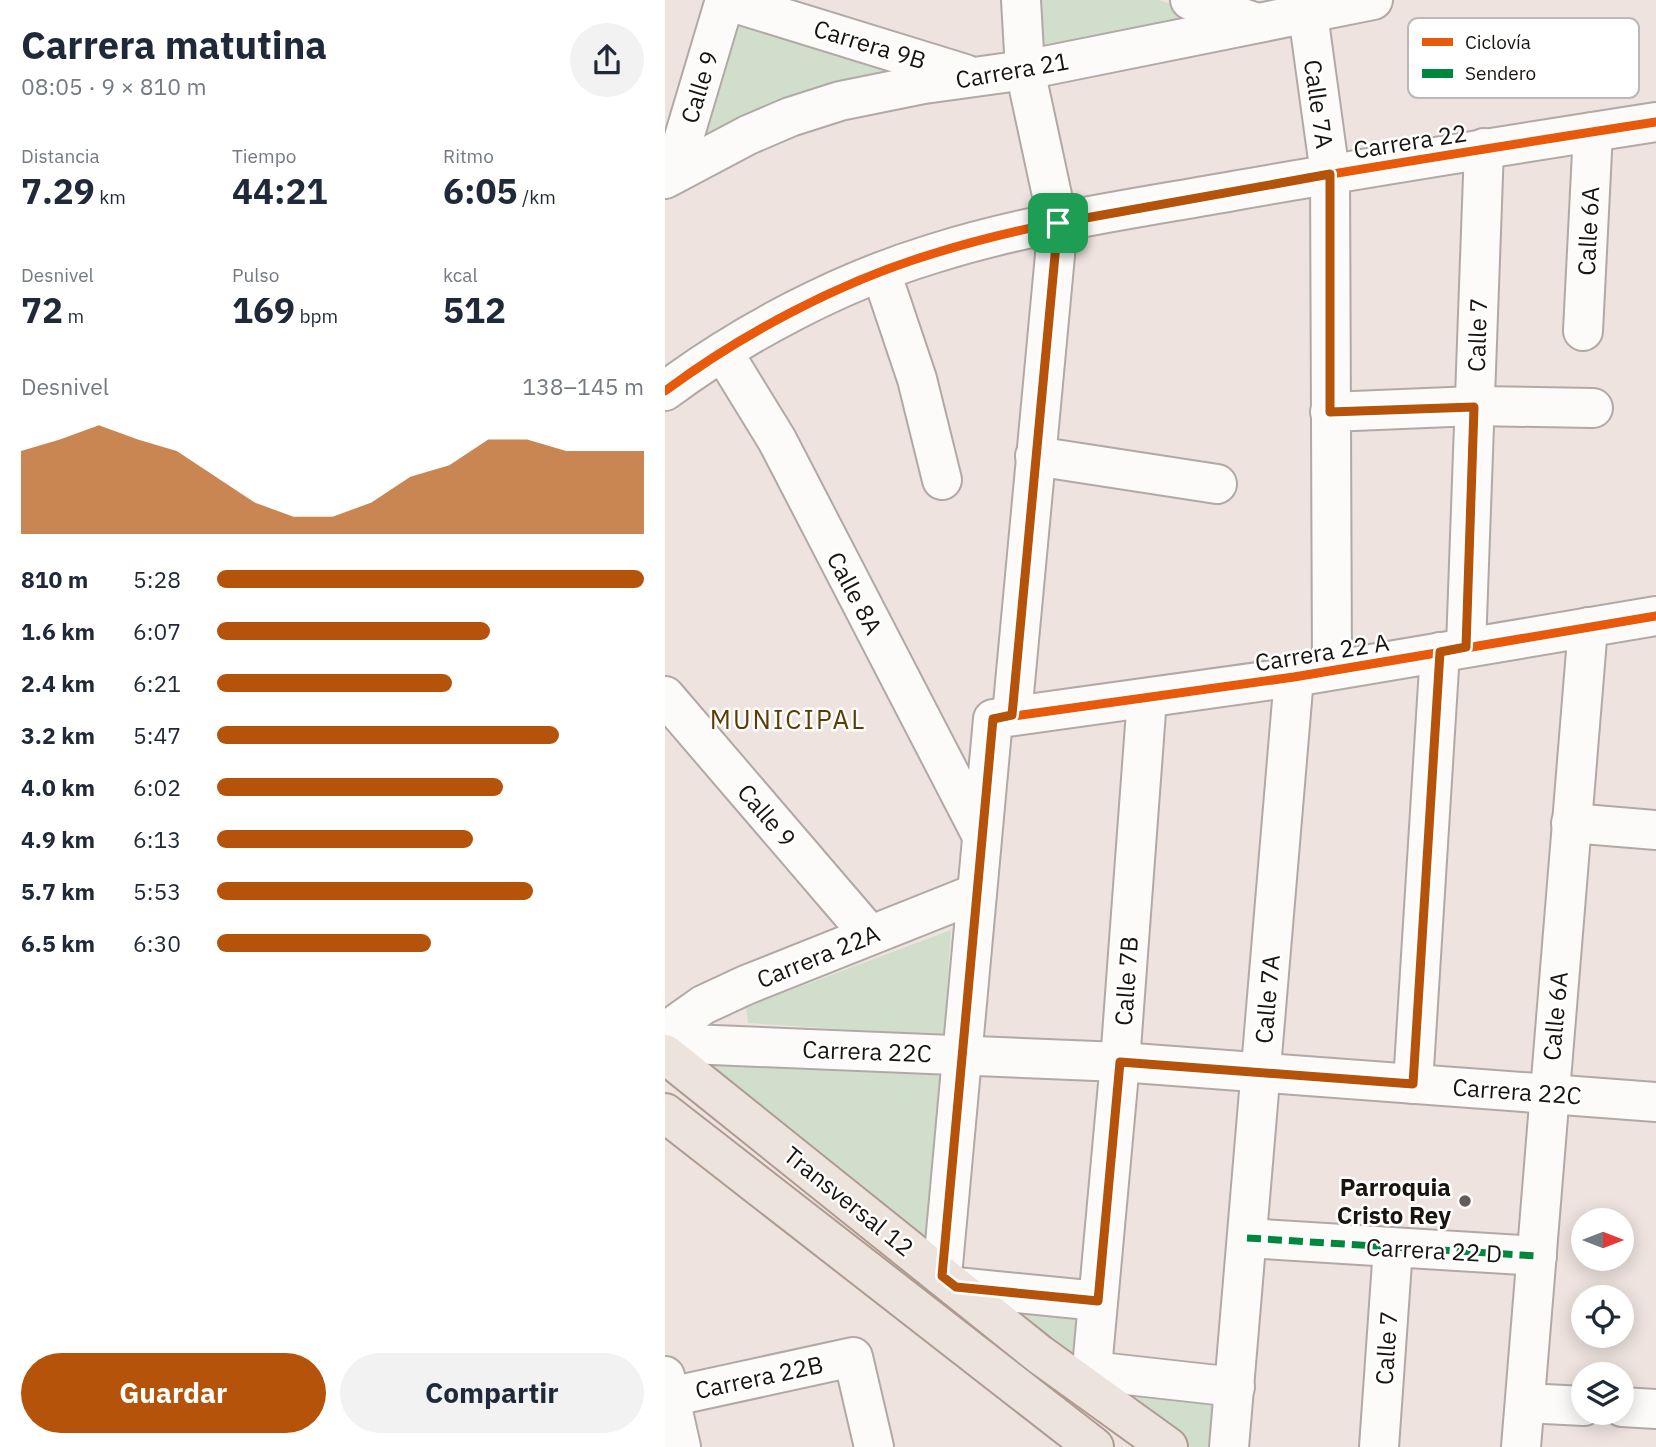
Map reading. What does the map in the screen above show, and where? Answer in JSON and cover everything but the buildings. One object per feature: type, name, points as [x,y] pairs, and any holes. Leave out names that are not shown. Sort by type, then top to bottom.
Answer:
[{"type":"main road","name":"Transversal 12","points":[[665,1054],[1039,1354],[1091,1381],[1124,1414],[1168,1447]]},
{"type":"main road","name":"Transversal 12","points":[[665,1113],[1094,1447]]},
{"type":"street","name":"Carrera 9B","points":[[725,0],[975,76]]},
{"type":"street","name":"Calle 9","points":[[669,176],[725,0]]},
{"type":"street","points":[[1021,0],[1025,70],[1058,223],[1035,456],[1002,717],[982,836],[962,1055],[949,1281],[1098,1301]]},
{"type":"street","points":[[1190,0],[1255,22]]},
{"type":"street","name":"Carrera 21","points":[[669,176],[748,135],[802,113],[879,93],[1025,70],[1255,22],[1306,7],[1373,0]]},
{"type":"street","name":"Calle 7A","points":[[1306,7],[1330,174],[1332,670]]},
{"type":"street","name":"Carrera 22","points":[[665,391],[723,352],[833,292],[954,247],[1058,223],[1330,174],[1656,122]]},
{"type":"street","name":"Calle 6A","points":[[1583,331],[1593,132]]},
{"type":"street","name":"Calle 7","points":[[1413,1084],[1474,407],[1484,148]]},
{"type":"street","points":[[881,272],[917,379],[942,480]]},
{"type":"street","name":"Calle 8A","points":[[723,352],[777,440],[982,836]]},
{"type":"street","points":[[1330,412],[1474,407],[1593,408]]},
{"type":"street","points":[[1035,456],[1217,484]]},
{"type":"street","name":"Carrera 22 A","points":[[1002,717],[1294,677],[1656,616]]},
{"type":"street","name":"Calle 6A","points":[[1521,1447],[1588,627]]},
{"type":"street","name":"Calle 7A","points":[[1229,1447],[1294,677]]},
{"type":"street","name":"Calle 9","points":[[665,696],[870,935]]},
{"type":"street","name":"Calle 7B","points":[[1091,1381],[1120,1062],[1147,698]]},
{"type":"street","points":[[1571,823],[1656,830]]},
{"type":"street","name":"Carrera 22A","points":[[665,1032],[703,1005],[977,892]]},
{"type":"street","name":"Carrera 22C","points":[[665,1043],[1120,1062],[1656,1101]]},
{"type":"street","name":"Carrera 22 D","points":[[1247,1238],[1537,1256]]},
{"type":"street","name":"Calle 7","points":[[1379,1447],[1394,1248]]},
{"type":"street","name":"Carrera 22B","points":[[667,1390],[853,1357],[874,1447]]},
{"type":"street","points":[[1091,1381],[1235,1387]]},
{"type":"street","points":[[667,1390],[681,1447]]},
{"type":"street","points":[[1525,1403],[1571,1405]]},
{"type":"street","points":[[1634,1408],[1656,1409]]},
{"type":"street","points":[[1105,1447],[1124,1414]]},
{"type":"green space","points":[[1039,0],[1159,0],[1221,21],[1041,58]]},
{"type":"green space","points":[[735,20],[930,73],[702,141]]},
{"type":"green space","points":[[951,930],[944,1036],[748,1023],[746,1007]]},
{"type":"green space","points":[[704,1061],[943,1069],[932,1246]]},
{"type":"green space","points":[[993,1302],[1085,1309],[1081,1370]]},
{"type":"green space","points":[[1107,1386],[1219,1398],[1215,1447],[1191,1447]]},
{"type":"marked path","points":[[1247,1238],[1537,1256]]},
{"type":"cycle path","points":[[665,391],[727,349],[793,311],[862,279],[969,243],[1119,211],[1656,122]]},
{"type":"cycle path","points":[[942,1276],[993,719],[1294,677],[1656,616]]},
{"type":"place","name":"Parroquia Cristo Rey","points":[[1465,1201]]},
{"type":"district","name":"MUNICIPAL","points":[[788,719]]},
{"type":"route","points":[[1330,174],[1330,412],[1474,407],[1466,647],[1440,652],[1413,1084],[1120,1062],[1098,1301],[956,1287],[942,1276],[993,719],[1012,715],[1058,223],[1330,174]]}]
